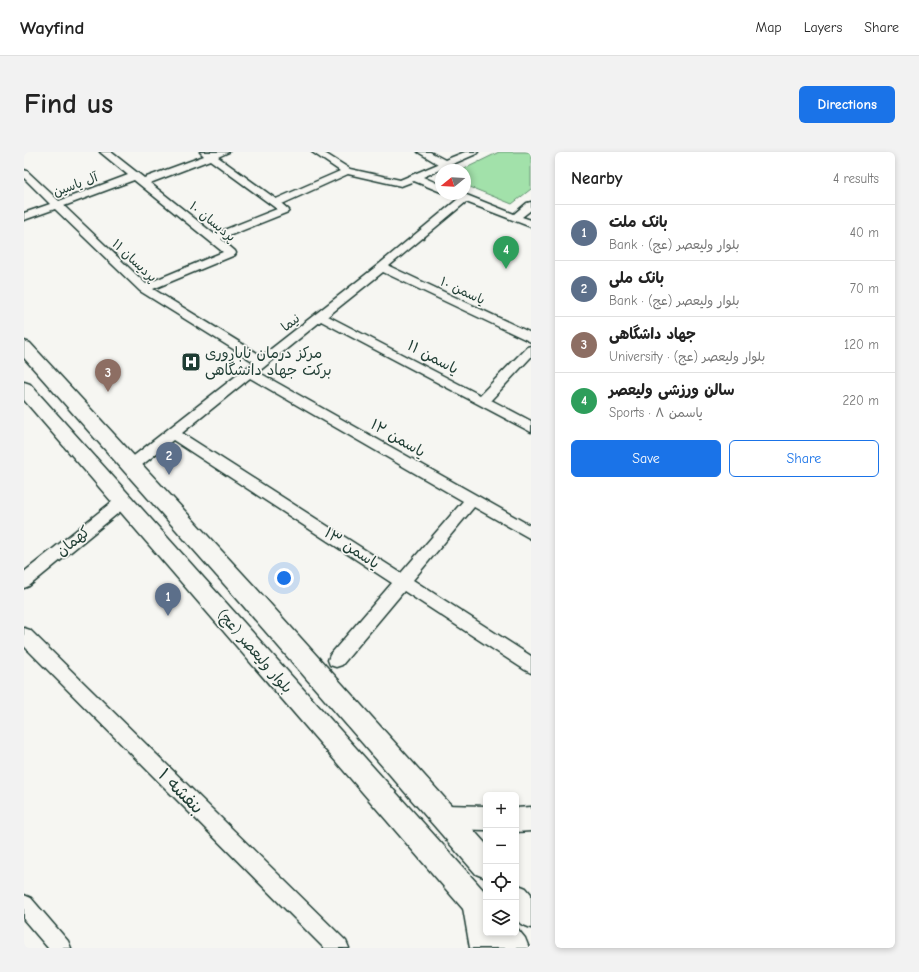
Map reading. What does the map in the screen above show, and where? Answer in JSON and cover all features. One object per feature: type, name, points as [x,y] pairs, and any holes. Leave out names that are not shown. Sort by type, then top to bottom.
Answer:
[{"type":"main road","name":"بلوار ولیعصر (عج)","points":[[24,347],[483,861]]},
{"type":"main road","name":"بلوار ولیعصر (عج)","points":[[24,388],[481,908]]},
{"type":"main road","points":[[518,900],[531,914]]},
{"type":"main road","points":[[505,936],[515,948]]},
{"type":"street","name":"پردیسان ۱۰","points":[[106,152],[231,253],[144,289]]},
{"type":"street","name":"آل یاسین","points":[[24,217],[58,204],[139,179],[208,154],[224,152]]},
{"type":"street","points":[[317,152],[347,171],[401,183],[435,168]]},
{"type":"street","points":[[423,152],[444,164],[473,152]]},
{"type":"street","points":[[208,154],[284,210],[212,238]]},
{"type":"street","points":[[275,202],[347,171]]},
{"type":"street","name":"پردیسان ۱۱","points":[[24,173],[58,204],[144,289],[263,362]]},
{"type":"street","points":[[414,178],[435,187]]},
{"type":"street","name":"نیما","points":[[131,466],[382,267],[456,200]]},
{"type":"street","name":"نیما","points":[[470,200],[531,224]]},
{"type":"street","points":[[516,218],[531,205]]},
{"type":"street","name":"یاسمن ۱۰","points":[[382,267],[531,338]]},
{"type":"street","name":"یاسمن ۱۱","points":[[320,316],[531,427]]},
{"type":"street","points":[[482,401],[531,350]]},
{"type":"street","name":"یاسمن ۱۲","points":[[249,372],[531,533]]},
{"type":"street","name":"یاسمن ۱۳","points":[[172,433],[531,665]]},
{"type":"street","points":[[336,660],[404,582],[472,500]]},
{"type":"street","name":"کهمان","points":[[26,577],[123,501]]},
{"type":"street","name":"بنفشه ۱","points":[[24,635],[339,948]]},
{"type":"street","points":[[445,817],[483,818]]},
{"type":"street","points":[[519,820],[531,819]]},
{"type":"street","points":[[24,905],[61,948]]},
{"type":"street","points":[[481,908],[483,948]]},
{"type":"green space","points":[[499,152],[531,152],[531,189],[512,204],[471,187],[471,166]]},
{"type":"place","name":"سالن ورزشی ولیعصر","points":[[506,269]]},
{"type":"place","name":"مرکز درمان ناباروری برکت جهاد دانشگاهی","points":[[191,362]]},
{"type":"place","name":"جهاد داشگاهی","points":[[108,392]]},
{"type":"place","name":"بانک ملی","points":[[169,475]]},
{"type":"place","name":"بانک ملت","points":[[168,616]]}]
